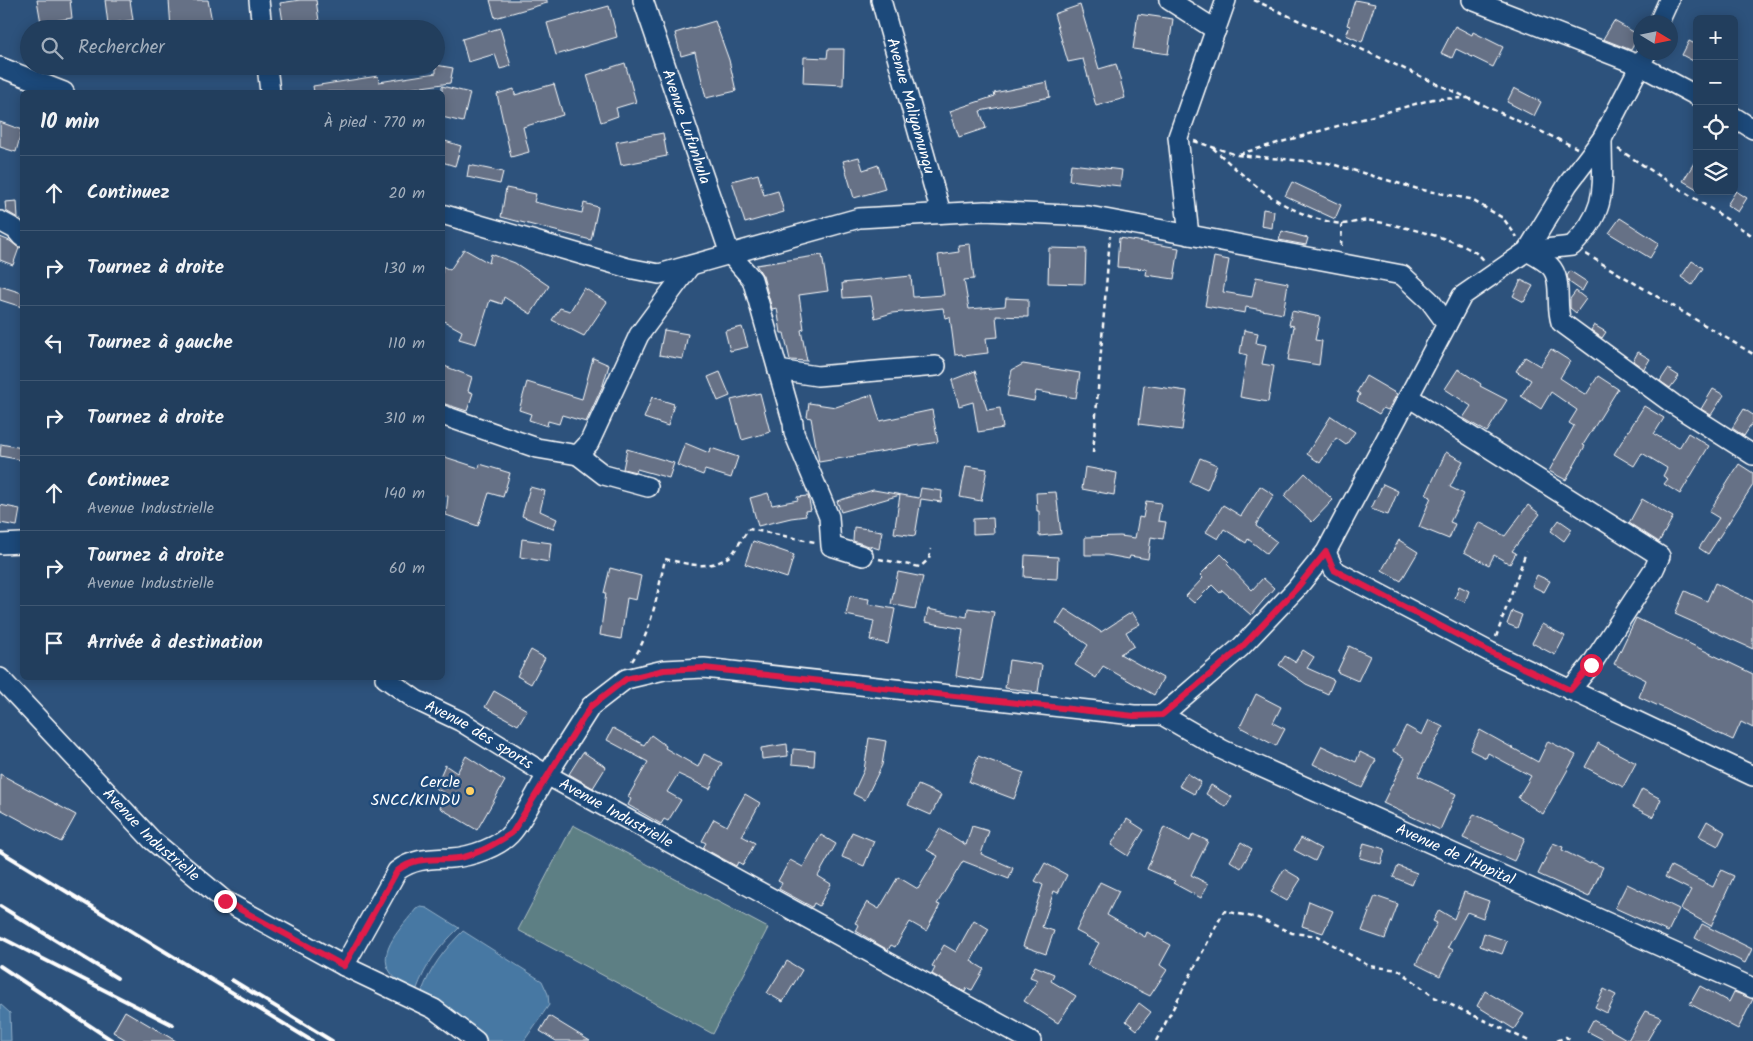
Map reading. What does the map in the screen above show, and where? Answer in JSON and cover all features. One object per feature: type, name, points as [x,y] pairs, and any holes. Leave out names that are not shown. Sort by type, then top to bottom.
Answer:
[{"type":"street","points":[[259,0],[261,20]]},
{"type":"street","name":"Avenue Lufunhula","points":[[643,0],[730,254]]},
{"type":"street","name":"Avenue Maliyamungu","points":[[881,0],[941,213]]},
{"type":"street","points":[[1169,0],[1216,30]]},
{"type":"street","points":[[1189,235],[1178,136],[1226,0]]},
{"type":"street","points":[[1472,0],[1633,55]]},
{"type":"street","points":[[1662,15],[1669,0]]},
{"type":"street","points":[[547,775],[591,706],[626,679],[664,670],[704,668],[1134,716],[1162,715],[1241,648],[1297,588],[1326,552],[1410,398],[1462,296],[1527,251],[1596,146],[1643,60]]},
{"type":"street","points":[[1645,60],[1693,93]]},
{"type":"street","points":[[0,68],[59,90]]},
{"type":"street","points":[[268,75],[270,90]]},
{"type":"street","points":[[1738,120],[1753,129]]},
{"type":"street","points":[[1527,251],[1572,246],[1586,231],[1600,205],[1596,146]]},
{"type":"street","points":[[445,215],[628,268],[658,274],[860,218],[985,211],[1089,216],[1402,275],[1430,301],[1448,324]]},
{"type":"street","points":[[0,222],[15,229],[20,235]]},
{"type":"street","points":[[1527,251],[1550,266],[1556,276],[1557,311],[1562,322],[1673,404],[1753,455]]},
{"type":"street","points":[[730,254],[752,279],[794,432],[829,517],[831,546],[863,556]]},
{"type":"street","points":[[578,455],[589,443],[639,335],[690,266]]},
{"type":"street","points":[[778,370],[817,376],[936,366]]},
{"type":"street","points":[[1410,398],[1660,556],[1654,569],[1591,665],[1570,690]]},
{"type":"street","points":[[445,416],[537,448],[578,455],[604,475],[648,487]]},
{"type":"street","points":[[0,544],[20,543]]},
{"type":"street","points":[[1326,552],[1334,570],[1490,652],[1753,776]]},
{"type":"street","name":"Avenue Industrielle","points":[[0,678],[152,840],[225,901],[344,966],[397,871],[413,861],[463,857],[494,845],[512,833],[547,775],[1030,1041]]},
{"type":"street","name":"Avenue des sports","points":[[388,680],[416,700],[460,721],[547,775]]},
{"type":"street","name":"Avenue de l'Hopital","points":[[1162,715],[1223,750],[1753,988]]},
{"type":"street","points":[[344,966],[434,1009],[476,1041]]},
{"type":"path","points":[[1254,0],[1471,98],[1596,146],[1753,236]]},
{"type":"path","points":[[1238,155],[1433,99],[1471,98]]},
{"type":"path","points":[[1178,136],[1238,155],[1328,163],[1418,189],[1470,200],[1503,218],[1527,251]]},
{"type":"path","points":[[1212,147],[1250,181],[1282,202],[1312,217],[1342,224],[1369,220],[1408,228],[1462,245],[1482,256],[1491,276]]},
{"type":"path","points":[[1093,453],[1111,220]]},
{"type":"path","points":[[1342,224],[1339,241],[1345,265]]},
{"type":"path","points":[[1572,246],[1753,354]]},
{"type":"path","points":[[642,644],[658,593],[665,559],[699,567],[714,565],[733,553],[739,541],[749,529],[831,546]]},
{"type":"path","points":[[863,556],[920,566],[929,559],[931,549]]},
{"type":"path","points":[[1490,652],[1526,552]]},
{"type":"path","points":[[1156,1041],[1224,911],[1258,918],[1292,933],[1318,936],[1369,966],[1399,970],[1434,997],[1530,1041]]},
{"type":"path","points":[[1557,1041],[1566,1037],[1571,1041]]},
{"type":"green space","points":[[573,825],[768,928],[713,1034],[518,930]]},
{"type":"water","points":[[421,907],[427,908],[459,928],[433,957],[416,991],[393,976],[387,965],[386,957],[388,948],[398,931],[416,909]]},
{"type":"water","points":[[463,931],[542,981],[548,994],[549,1005],[524,1041],[477,1041],[421,994],[438,960]]},
{"type":"water","points":[[0,1004],[10,1013],[11,1041],[0,1041]]},
{"type":"building","points":[[37,0],[70,0],[72,18],[40,20]]},
{"type":"building","points":[[105,0],[130,0],[133,20],[108,20]]},
{"type":"building","points":[[169,0],[208,0],[212,20],[170,20]]},
{"type":"building","points":[[316,0],[319,20],[283,20],[280,3]]},
{"type":"building","points":[[490,0],[547,0],[547,3],[495,18]]},
{"type":"building","points":[[1355,0],[1375,4],[1362,42],[1346,35],[1350,26],[1347,25]]},
{"type":"building","points":[[1080,5],[1099,69],[1116,64],[1125,98],[1096,106],[1083,59],[1068,62],[1054,14]]},
{"type":"building","points":[[609,6],[617,37],[556,55],[547,23]]},
{"type":"building","points":[[1138,14],[1173,19],[1168,54],[1133,49]]},
{"type":"building","points":[[715,21],[729,60],[736,91],[706,98],[695,52],[681,56],[675,33]]},
{"type":"building","points":[[1614,21],[1633,32],[1633,46],[1631,50],[1603,39]]},
{"type":"building","points":[[1455,26],[1472,35],[1473,32],[1503,47],[1493,67],[1456,49],[1452,58],[1441,53]]},
{"type":"building","points":[[500,28],[511,66],[500,69],[495,54],[468,62],[462,39]]},
{"type":"building","points":[[1689,41],[1693,43],[1693,61],[1682,55]]},
{"type":"building","points":[[828,49],[844,49],[843,85],[803,83],[804,57],[827,58]]},
{"type":"building","points":[[625,63],[636,102],[616,108],[618,116],[601,122],[587,75]]},
{"type":"building","points":[[445,67],[453,68],[450,83],[400,90],[314,90],[313,86],[378,76],[379,82],[423,75],[445,75]]},
{"type":"building","points":[[1047,82],[1050,97],[980,111],[986,128],[959,137],[950,111],[995,96],[994,93]]},
{"type":"building","points":[[554,84],[563,115],[523,127],[529,152],[511,157],[497,94],[514,89],[515,95]]},
{"type":"building","points":[[442,86],[470,93],[463,122],[445,118],[445,90],[442,90]]},
{"type":"building","points":[[1514,88],[1541,102],[1534,116],[1507,102]]},
{"type":"building","points":[[0,122],[20,129],[16,152],[0,147]]},
{"type":"building","points":[[663,133],[667,156],[621,165],[616,142]]},
{"type":"building","points":[[445,141],[461,146],[455,166],[445,163]]},
{"type":"building","points":[[859,157],[863,170],[878,165],[885,189],[854,198],[843,161]]},
{"type":"building","points":[[1071,164],[1122,170],[1120,186],[1069,180]]},
{"type":"building","points":[[469,165],[503,172],[500,184],[467,177]]},
{"type":"building","points":[[1693,165],[1693,187],[1683,181]]},
{"type":"building","points":[[758,174],[764,195],[778,191],[784,212],[745,223],[732,181]]},
{"type":"building","points":[[1292,182],[1341,205],[1335,219],[1285,196]]},
{"type":"building","points":[[506,188],[536,194],[534,202],[582,213],[584,203],[598,207],[591,240],[501,217]]},
{"type":"building","points":[[1738,192],[1747,198],[1738,212],[1727,205],[1733,195],[1738,195]]},
{"type":"building","points":[[17,201],[18,218],[6,211],[5,202]]},
{"type":"building","points":[[1263,209],[1274,211],[1272,228],[1261,226]]},
{"type":"building","points":[[1620,218],[1659,243],[1650,258],[1609,233]]},
{"type":"building","points":[[1282,231],[1308,238],[1306,245],[1279,240]]},
{"type":"building","points":[[0,237],[10,241],[19,248],[13,265],[0,260]]},
{"type":"building","points":[[1119,238],[1179,248],[1174,279],[1146,275],[1147,269],[1117,267]]},
{"type":"building","points":[[970,244],[974,279],[964,280],[969,309],[1005,306],[1006,298],[1028,299],[1028,317],[996,316],[998,337],[986,338],[988,353],[955,355],[950,317],[945,318],[943,308],[892,313],[875,318],[871,296],[843,298],[842,283],[911,276],[913,297],[944,295],[938,255],[959,252],[958,245]]},
{"type":"building","points":[[1049,248],[1086,249],[1085,284],[1048,283]]},
{"type":"building","points":[[464,249],[489,263],[491,254],[515,263],[549,286],[531,314],[504,297],[502,304],[490,300],[476,344],[459,339],[462,331],[445,322],[445,268],[450,270]]},
{"type":"building","points":[[822,255],[828,291],[799,295],[804,329],[801,330],[807,361],[790,360],[784,333],[781,333],[777,308],[772,309],[763,276],[756,265]]},
{"type":"building","points":[[1214,257],[1229,260],[1223,292],[1252,297],[1256,277],[1288,283],[1283,314],[1246,307],[1245,313],[1205,306]]},
{"type":"building","points":[[1692,261],[1703,268],[1692,285],[1681,277]]},
{"type":"building","points":[[1570,271],[1587,282],[1582,291],[1569,282],[1567,276]]},
{"type":"building","points":[[1521,280],[1533,286],[1524,302],[1513,296]]},
{"type":"building","points":[[0,286],[20,292],[20,306],[0,300]]},
{"type":"building","points":[[584,288],[607,302],[584,336],[552,320],[560,308],[570,311]]},
{"type":"building","points":[[1576,291],[1586,299],[1576,313],[1570,308],[1570,299]]},
{"type":"building","points":[[1292,311],[1320,317],[1315,340],[1322,341],[1319,365],[1288,360],[1294,326],[1289,325]]},
{"type":"building","points":[[1594,325],[1606,332],[1602,338],[1591,330]]},
{"type":"building","points":[[742,327],[748,347],[730,351],[725,331]]},
{"type":"building","points":[[664,330],[688,334],[683,359],[659,355]]},
{"type":"building","points":[[1244,330],[1258,333],[1256,343],[1266,345],[1262,364],[1274,366],[1268,402],[1240,397],[1247,355],[1240,353]]},
{"type":"building","points":[[1551,349],[1570,361],[1560,378],[1586,395],[1598,376],[1618,389],[1583,445],[1585,446],[1566,480],[1549,471],[1574,426],[1569,423],[1577,410],[1551,392],[1541,409],[1521,396],[1531,380],[1516,371],[1525,357],[1540,366]]},
{"type":"building","points":[[1638,352],[1650,359],[1644,369],[1633,361]]},
{"type":"building","points":[[593,358],[609,365],[603,385],[586,422],[562,415],[559,424],[548,421],[547,426],[529,420],[531,414],[519,410],[527,382],[582,399]]},
{"type":"building","points":[[1023,364],[1080,373],[1076,398],[1036,391],[1034,401],[1007,396],[1012,370]]},
{"type":"building","points":[[445,366],[472,377],[468,391],[473,393],[467,411],[445,404]]},
{"type":"building","points":[[1458,369],[1481,384],[1480,386],[1507,400],[1487,432],[1463,418],[1471,406],[1445,389]]},
{"type":"building","points":[[1668,369],[1679,376],[1670,388],[1660,381]]},
{"type":"building","points":[[975,371],[987,410],[1000,408],[1003,428],[978,432],[973,402],[959,406],[952,380]]},
{"type":"building","points":[[720,372],[730,396],[718,401],[708,377]]},
{"type":"building","points":[[1366,376],[1397,394],[1388,410],[1383,408],[1379,414],[1357,401],[1360,394],[1357,392]]},
{"type":"building","points":[[1144,385],[1187,391],[1182,430],[1139,424]]},
{"type":"building","points":[[1713,389],[1724,395],[1711,415],[1701,409]]},
{"type":"building","points":[[760,393],[770,432],[742,440],[731,400]]},
{"type":"building","points":[[872,395],[880,421],[932,410],[938,442],[819,462],[811,418],[807,417],[809,403],[836,407]]},
{"type":"building","points":[[652,397],[674,404],[668,426],[644,418]]},
{"type":"building","points":[[1644,406],[1664,418],[1654,434],[1679,448],[1688,433],[1709,446],[1680,494],[1664,484],[1668,479],[1663,476],[1667,468],[1642,453],[1634,466],[1614,454]]},
{"type":"building","points":[[1744,409],[1753,415],[1753,422],[1744,436],[1732,428]]},
{"type":"building","points":[[1331,416],[1355,432],[1346,445],[1336,438],[1320,463],[1307,454]]},
{"type":"building","points":[[685,443],[709,453],[711,448],[738,457],[731,478],[705,470],[703,475],[677,465]]},
{"type":"building","points":[[1,444],[20,448],[20,460],[0,456]]},
{"type":"building","points":[[627,449],[674,463],[669,478],[637,469],[636,472],[623,469]]},
{"type":"building","points":[[1446,452],[1463,461],[1450,487],[1464,494],[1450,522],[1455,524],[1449,539],[1419,527],[1431,497],[1426,495]]},
{"type":"building","points":[[445,457],[479,468],[480,464],[510,473],[503,497],[489,493],[478,526],[446,515],[448,496],[445,496]]},
{"type":"building","points":[[1200,458],[1217,465],[1207,490],[1190,482]]},
{"type":"building","points":[[1739,464],[1753,473],[1753,485],[1708,554],[1699,548],[1719,518],[1709,512]]},
{"type":"building","points":[[966,466],[987,469],[981,501],[960,497]]},
{"type":"building","points":[[1085,467],[1117,473],[1114,495],[1082,489]]},
{"type":"building","points":[[1305,473],[1333,500],[1312,522],[1284,496]]},
{"type":"building","points":[[1383,484],[1398,491],[1388,515],[1371,509]]},
{"type":"building","points":[[1260,486],[1274,495],[1256,526],[1277,542],[1267,554],[1248,539],[1246,543],[1224,529],[1218,539],[1206,532],[1223,505],[1241,516]]},
{"type":"building","points":[[530,487],[545,491],[540,511],[557,519],[553,529],[522,516]]},
{"type":"building","points":[[921,488],[942,491],[941,502],[921,499],[915,536],[894,533],[900,495],[841,512],[837,501],[873,490],[919,498]]},
{"type":"building","points":[[1056,492],[1061,534],[1039,536],[1039,511],[1037,511],[1036,493]]},
{"type":"building","points":[[768,493],[772,505],[798,500],[797,497],[808,496],[811,510],[805,511],[806,516],[758,526],[750,498]]},
{"type":"building","points":[[1642,499],[1673,517],[1659,542],[1629,523]]},
{"type":"building","points":[[1146,501],[1161,503],[1158,521],[1166,522],[1163,539],[1151,537],[1148,559],[1130,556],[1129,559],[1107,555],[1085,555],[1085,537],[1120,536],[1135,538],[1139,517],[1143,518]]},
{"type":"building","points":[[0,505],[20,509],[17,526],[0,523]]},
{"type":"building","points":[[1528,505],[1540,514],[1512,551],[1516,553],[1510,564],[1494,555],[1489,565],[1464,552],[1479,522],[1505,536]]},
{"type":"building","points":[[993,518],[994,533],[973,534],[973,519]]},
{"type":"building","points":[[1559,520],[1572,529],[1564,541],[1551,531]]},
{"type":"building","points":[[854,527],[882,531],[879,549],[853,541]]},
{"type":"building","points":[[522,539],[551,543],[549,562],[520,557]]},
{"type":"building","points":[[1399,540],[1418,552],[1401,581],[1382,570]]},
{"type":"building","points":[[753,541],[794,555],[787,578],[745,564]]},
{"type":"building","points":[[1221,554],[1229,562],[1227,564],[1252,590],[1263,578],[1274,588],[1251,615],[1222,590],[1220,593],[1212,585],[1194,603],[1186,596],[1203,578],[1200,575]]},
{"type":"building","points":[[1025,555],[1058,557],[1057,579],[1024,577]]},
{"type":"building","points":[[610,568],[641,576],[636,600],[627,598],[621,639],[600,635],[606,593],[604,593]]},
{"type":"building","points":[[898,572],[923,577],[915,609],[891,604]]},
{"type":"building","points":[[1537,575],[1550,581],[1544,592],[1532,586]]},
{"type":"building","points":[[1715,583],[1753,601],[1753,649],[1675,614],[1685,591],[1707,601]]},
{"type":"building","points":[[1459,586],[1469,591],[1465,602],[1455,598]]},
{"type":"building","points":[[850,596],[869,599],[868,604],[895,609],[888,644],[870,640],[874,621],[846,615]]},
{"type":"building","points":[[968,608],[994,612],[982,681],[956,676],[963,629],[925,622],[928,609],[967,617]]},
{"type":"building","points":[[1065,609],[1101,632],[1132,612],[1140,624],[1126,632],[1134,646],[1120,654],[1163,678],[1154,695],[1103,666],[1096,678],[1075,665],[1088,645],[1056,623]]},
{"type":"building","points":[[1512,611],[1522,615],[1517,628],[1507,624]]},
{"type":"building","points":[[1636,618],[1753,674],[1753,728],[1741,722],[1733,740],[1639,697],[1646,680],[1614,664]]},
{"type":"building","points":[[1542,624],[1565,636],[1555,655],[1532,643]]},
{"type":"building","points":[[1349,646],[1370,656],[1358,681],[1337,672]]},
{"type":"building","points":[[531,650],[545,658],[531,684],[517,676]]},
{"type":"building","points":[[1303,650],[1314,657],[1307,668],[1334,680],[1328,694],[1306,684],[1279,665],[1285,656],[1295,662]]},
{"type":"building","points":[[1009,660],[1042,665],[1038,692],[1005,688]]},
{"type":"building","points":[[494,691],[527,710],[518,725],[485,707]]},
{"type":"building","points":[[1256,694],[1281,707],[1273,723],[1285,729],[1276,746],[1240,727]]},
{"type":"building","points":[[1429,720],[1443,727],[1418,776],[1456,794],[1440,830],[1383,803],[1405,758],[1393,751],[1406,726],[1422,735]]},
{"type":"building","points":[[613,728],[644,745],[651,735],[666,746],[665,748],[698,767],[704,754],[722,763],[710,789],[678,774],[667,792],[681,800],[668,821],[664,819],[661,824],[628,805],[631,799],[628,797],[648,762],[607,740]]},
{"type":"building","points":[[1480,730],[1538,762],[1548,741],[1576,755],[1543,814],[1518,798],[1531,776],[1488,753],[1486,758],[1470,750]]},
{"type":"building","points":[[869,738],[886,741],[882,765],[865,800],[853,794],[864,770]]},
{"type":"building","points":[[1598,743],[1636,763],[1623,787],[1585,767]]},
{"type":"building","points":[[787,744],[788,756],[762,759],[761,748]]},
{"type":"building","points":[[1322,746],[1356,762],[1360,752],[1376,760],[1362,788],[1313,764]]},
{"type":"building","points":[[793,749],[815,751],[814,766],[792,764]]},
{"type":"building","points":[[583,752],[606,767],[593,788],[569,774]]},
{"type":"building","name":"Cercle SNCC/KINDU","points":[[466,756],[505,781],[477,830],[440,808],[446,794],[435,788],[445,765],[457,773]]},
{"type":"building","points":[[978,756],[1024,773],[1014,799],[969,782]]},
{"type":"building","points":[[1187,773],[1201,782],[1194,794],[1179,786]]},
{"type":"building","points":[[0,774],[76,815],[61,842],[0,809]]},
{"type":"building","points":[[918,785],[941,795],[931,815],[908,805]]},
{"type":"building","points":[[1211,785],[1232,797],[1226,807],[1206,794]]},
{"type":"building","points":[[1642,789],[1661,799],[1653,817],[1633,807]]},
{"type":"building","points":[[745,794],[760,803],[742,836],[755,843],[743,865],[738,862],[736,866],[703,848],[706,843],[702,841],[714,819],[727,826]]},
{"type":"building","points":[[1474,814],[1525,838],[1514,861],[1463,838]]},
{"type":"building","points":[[1127,819],[1144,830],[1128,856],[1111,845]]},
{"type":"building","points":[[1707,821],[1725,832],[1718,846],[1699,836]]},
{"type":"building","points":[[972,826],[989,831],[981,854],[1013,868],[1009,879],[963,861],[937,904],[940,905],[926,931],[910,922],[895,947],[891,945],[888,950],[856,931],[859,925],[855,923],[867,902],[879,909],[898,877],[918,889],[938,856],[927,850],[940,829],[966,845]]},
{"type":"building","points":[[1164,827],[1190,841],[1193,834],[1208,841],[1191,875],[1208,884],[1201,898],[1173,883],[1175,881],[1147,869]]},
{"type":"building","points":[[852,832],[874,841],[864,866],[842,857]]},
{"type":"building","points":[[821,835],[836,844],[818,876],[831,884],[819,906],[814,903],[812,907],[779,889],[782,883],[778,881],[790,860],[803,867]]},
{"type":"building","points":[[1301,838],[1321,849],[1315,861],[1294,850]]},
{"type":"building","points":[[1241,842],[1252,849],[1241,868],[1230,861]]},
{"type":"building","points":[[1364,843],[1385,849],[1381,864],[1360,858]]},
{"type":"building","points":[[1553,843],[1563,847],[1562,850],[1590,864],[1591,862],[1603,867],[1589,897],[1538,874]]},
{"type":"building","points":[[1045,863],[1067,875],[1058,893],[1054,891],[1042,927],[1054,931],[1046,954],[1023,946],[1043,885],[1035,881]]},
{"type":"building","points":[[1398,866],[1417,873],[1412,885],[1393,877]]},
{"type":"building","points":[[1671,866],[1713,887],[1721,870],[1734,876],[1711,926],[1681,909],[1691,890],[1665,877]]},
{"type":"building","points":[[1284,869],[1301,879],[1287,901],[1271,892]]},
{"type":"building","points":[[1100,882],[1119,891],[1107,915],[1145,937],[1147,932],[1171,945],[1160,965],[1167,970],[1150,996],[1087,965],[1099,943],[1076,931]]},
{"type":"building","points":[[1627,884],[1679,909],[1668,932],[1615,908]]},
{"type":"building","points":[[1464,892],[1489,901],[1483,918],[1467,912],[1448,947],[1453,950],[1440,976],[1416,964],[1437,923],[1433,921],[1439,910],[1454,919]]},
{"type":"building","points":[[1375,896],[1398,904],[1385,939],[1362,931]]},
{"type":"building","points":[[1309,901],[1333,911],[1323,933],[1302,926]]},
{"type":"building","points":[[974,920],[989,929],[971,961],[984,969],[972,990],[967,988],[965,992],[932,974],[935,968],[932,966],[944,945],[956,952]]},
{"type":"building","points":[[1702,924],[1752,949],[1745,963],[1695,938]]},
{"type":"building","points":[[1484,933],[1507,941],[1502,954],[1480,946]]},
{"type":"building","points":[[787,961],[802,970],[783,1002],[767,993]]},
{"type":"building","points":[[1035,966],[1054,974],[1051,981],[1076,996],[1058,1023],[1024,1001],[1038,980],[1030,977]]},
{"type":"building","points":[[1700,986],[1729,1002],[1734,992],[1753,999],[1738,1029],[1690,1004]]},
{"type":"building","points":[[1604,989],[1616,995],[1607,1013],[1595,1007]]},
{"type":"building","points":[[1485,991],[1524,1014],[1514,1029],[1477,1006]]},
{"type":"building","points":[[1139,1003],[1151,1012],[1137,1030],[1126,1021]]},
{"type":"building","points":[[125,1011],[176,1041],[128,1041],[113,1032]]},
{"type":"building","points":[[1645,1011],[1661,1017],[1647,1041],[1606,1041],[1587,1031],[1593,1020],[1628,1040]]},
{"type":"building","points":[[549,1016],[590,1041],[556,1041],[540,1031]]},
{"type":"railway","points":[[0,851],[312,1041]]},
{"type":"railway","points":[[0,906],[117,978]]},
{"type":"railway","points":[[0,937],[173,1025]]},
{"type":"railway","points":[[0,966],[113,1041]]},
{"type":"railway","points":[[232,980],[332,1041]]},
{"type":"place","name":"Cercle SNCC/KINDU","points":[[470,791]]},
{"type":"route","points":[[225,901],[344,966],[397,871],[408,862],[463,857],[494,845],[512,833],[591,706],[626,679],[664,670],[704,668],[1134,716],[1162,715],[1241,648],[1297,588],[1326,552],[1334,570],[1490,652],[1570,690],[1591,665]]}]
